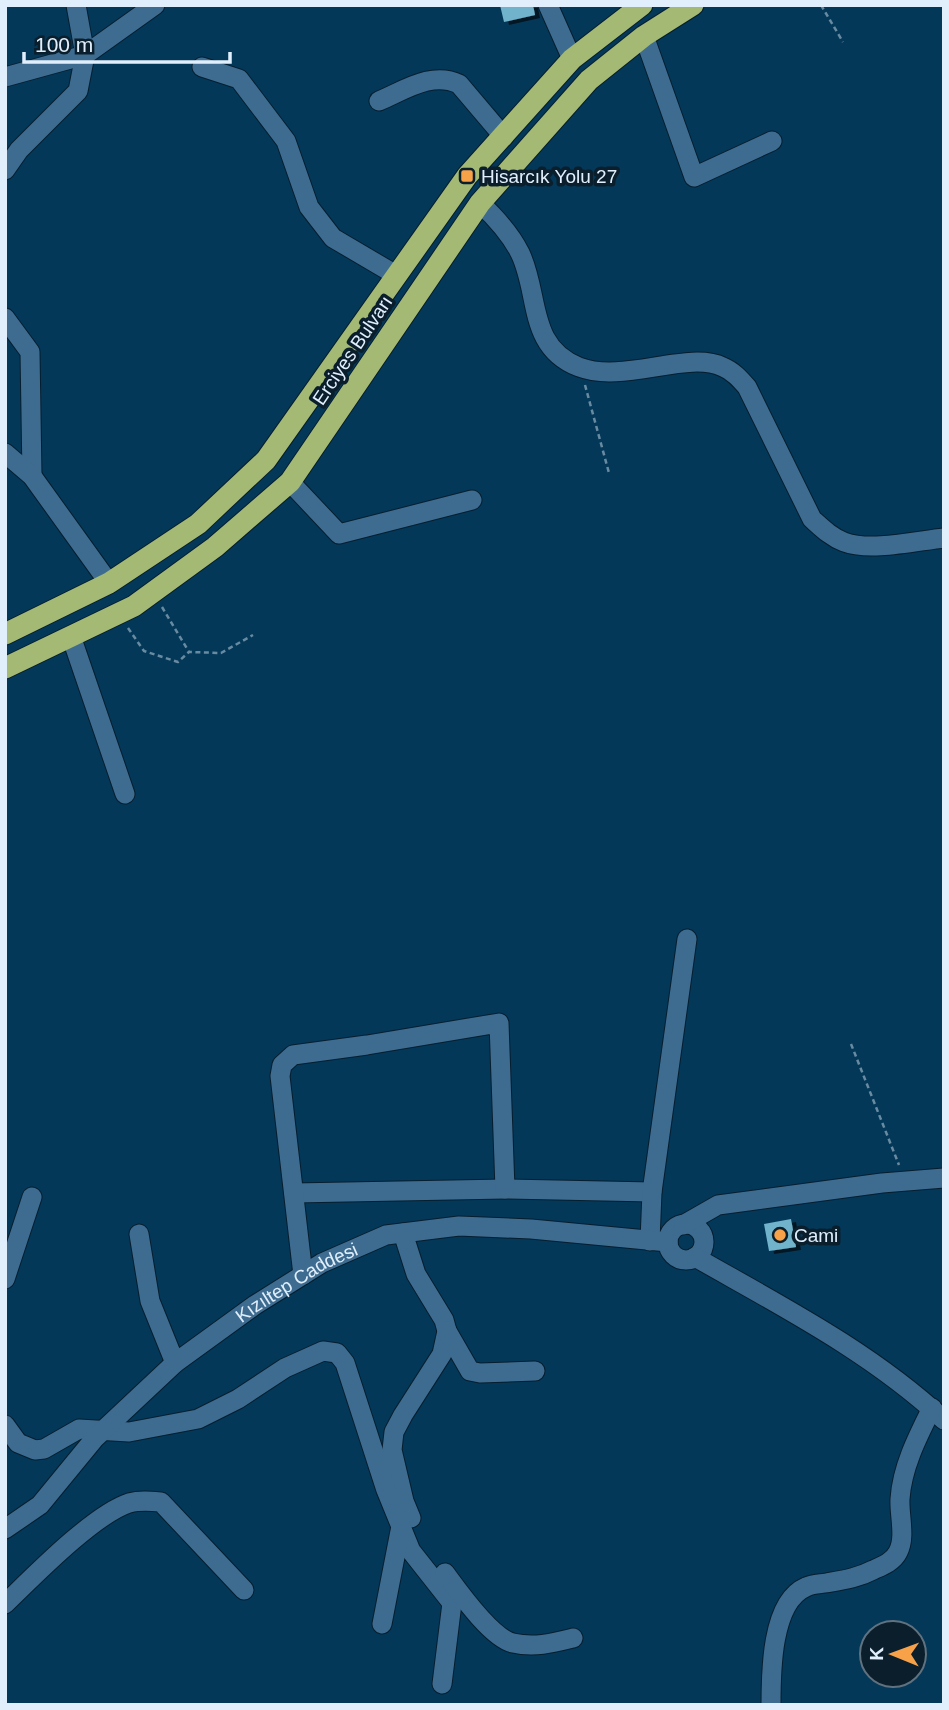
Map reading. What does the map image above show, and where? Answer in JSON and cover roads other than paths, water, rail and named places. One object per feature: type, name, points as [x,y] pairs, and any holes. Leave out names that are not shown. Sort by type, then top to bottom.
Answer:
[{"type":"highway","name":"Erciyes Bulvarı","points":[[5,634],[109,583],[198,524],[265,460],[467,176],[572,59],[642,5]]},
{"type":"highway","name":"Erciyes Bulvarı","points":[[5,668],[119,614],[153,592],[215,547],[290,482],[480,203],[589,80],[643,36],[693,5]]},
{"type":"street","points":[[5,170],[19,150],[78,92],[85,55],[76,5]]},
{"type":"street","points":[[5,77],[85,55],[155,5]]},
{"type":"street","points":[[548,5],[572,59]]},
{"type":"street","points":[[643,36],[694,177],[772,141]]},
{"type":"street","points":[[202,67],[239,79],[286,141],[309,206],[333,238],[396,275]]},
{"type":"street","points":[[379,101],[430,79],[450,79],[459,83],[504,137]]},
{"type":"street","points":[[480,203],[504,226],[521,255],[542,336],[558,355],[580,368],[616,373],[703,362],[720,365],[736,374],[747,387],[812,519],[827,533],[844,542],[864,547],[944,538]]},
{"type":"street","points":[[5,318],[30,352],[32,476]]},
{"type":"street","points":[[5,453],[32,476],[109,583]]},
{"type":"street","points":[[290,482],[339,534],[472,500]]},
{"type":"street","points":[[71,636],[125,794]]},
{"type":"street","points":[[687,939],[652,1192],[659,1242],[677,1257],[695,1257],[822,1329],[913,1392],[938,1414],[916,1439],[906,1468],[900,1498],[901,1542],[897,1555],[887,1564],[860,1577],[807,1586],[790,1600],[771,1658],[771,1705]]},
{"type":"street","points":[[303,1275],[281,1076],[282,1065],[288,1058],[499,1023],[505,1189]]},
{"type":"street","points":[[659,1242],[683,1224],[718,1205],[944,1178]]},
{"type":"street","points":[[294,1193],[505,1189],[652,1192]]},
{"type":"street","points":[[5,1279],[32,1197]]},
{"type":"street","points":[[683,1224],[695,1227],[702,1236],[702,1248],[695,1257]]},
{"type":"street","name":"Kızıltep Caddesi","points":[[5,1529],[40,1505],[104,1430],[174,1363],[255,1305],[322,1263],[386,1235],[458,1226],[531,1229],[659,1242]]},
{"type":"street","points":[[403,1233],[416,1274],[470,1371],[535,1371]]},
{"type":"street","points":[[139,1234],[150,1301],[174,1363]]},
{"type":"street","points":[[447,1331],[442,1354],[394,1432],[392,1451],[404,1501],[423,1546],[492,1630],[511,1643],[542,1646],[573,1638]]},
{"type":"street","points":[[5,1425],[18,1443],[35,1450],[44,1449],[79,1429],[129,1432],[198,1419],[238,1399],[285,1368],[323,1351],[337,1353],[345,1363],[378,1467],[411,1551],[452,1603],[442,1684]]},
{"type":"street","points":[[5,1604],[47,1563],[100,1520],[127,1504],[145,1500],[161,1502],[244,1590]]},
{"type":"street","points":[[382,1624],[401,1526]]},
{"type":"place","name":"Hisarcık Yolu 27","points":[[467,176]]},
{"type":"place","name":"Cami","points":[[780,1235]]}]
